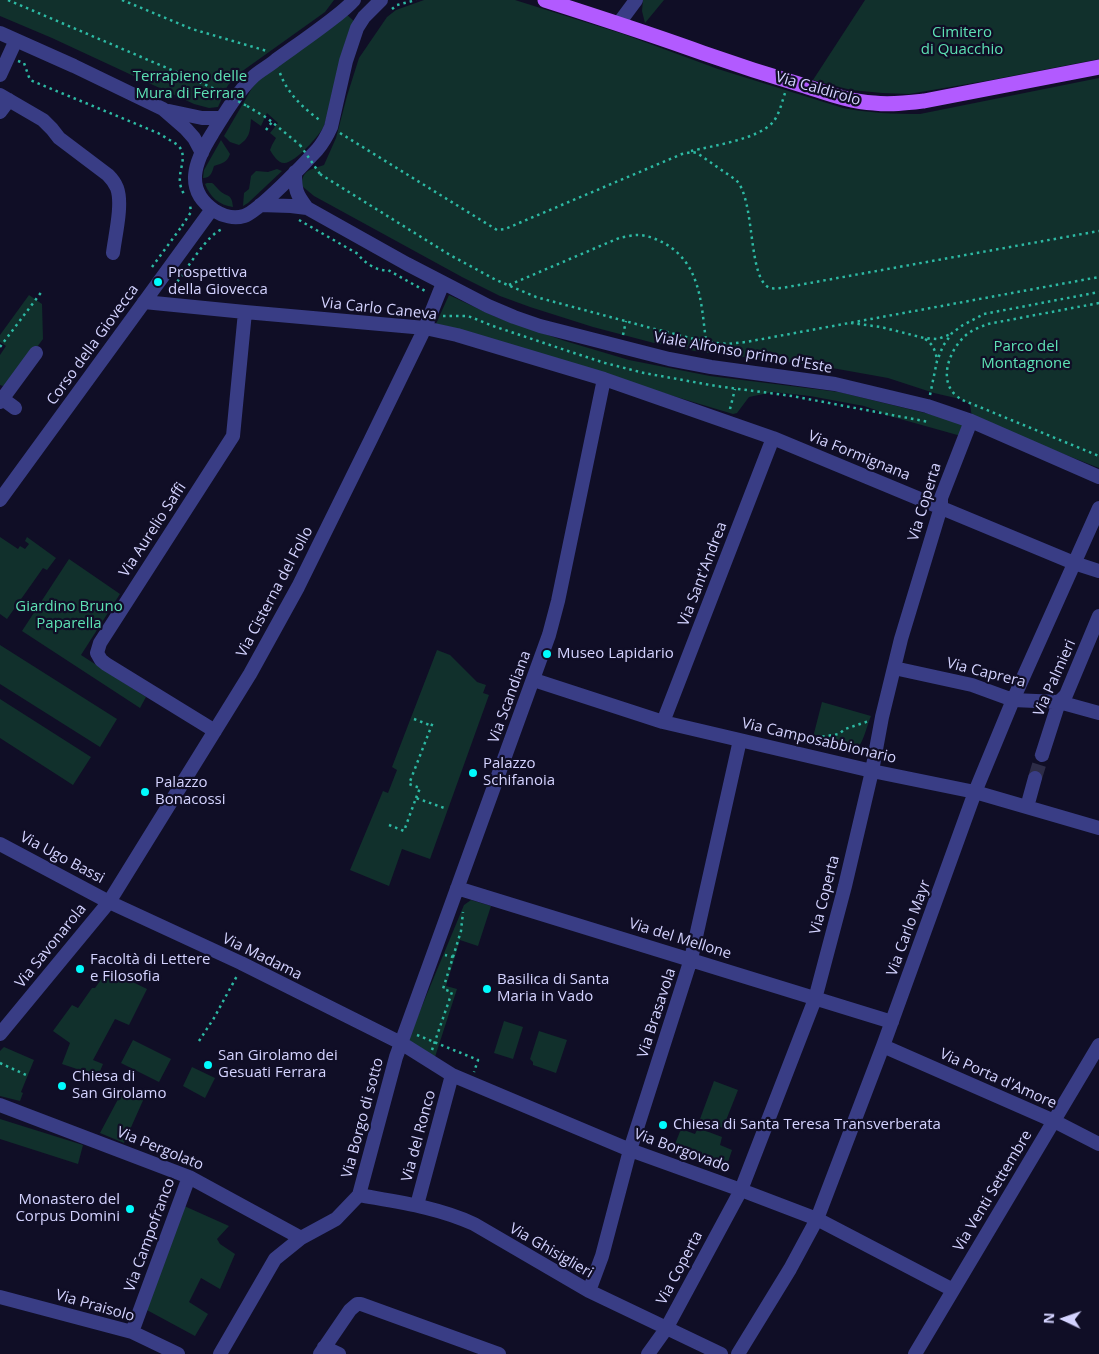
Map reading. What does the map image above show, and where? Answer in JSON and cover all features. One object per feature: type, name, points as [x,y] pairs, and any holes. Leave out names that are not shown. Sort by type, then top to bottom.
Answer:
[{"type":"main road","name":"Via Caldirolo","points":[[545,0],[789,81],[857,101],[875,104],[899,104],[940,99],[1099,68]]},
{"type":"street","points":[[354,0],[349,6],[254,76],[242,89],[241,102],[222,118],[211,136],[196,170],[195,182],[198,193],[201,199],[212,209],[230,217],[240,217],[248,214],[296,172],[317,150],[331,128],[346,61],[357,28],[364,17],[381,0]]},
{"type":"street","points":[[618,23],[636,0]]},
{"type":"street","points":[[0,33],[163,109],[202,118],[222,118]]},
{"type":"street","points":[[0,75],[16,40]]},
{"type":"street","points":[[0,112],[4,97],[43,120],[59,138],[108,175],[113,181],[117,188],[119,206],[113,253]]},
{"type":"street","points":[[163,109],[186,128],[194,138],[202,154]]},
{"type":"street","points":[[296,172],[296,192],[307,208]]},
{"type":"street","points":[[260,205],[307,208]]},
{"type":"street","name":"Viale Alfonso primo d'Este","points":[[307,208],[488,306],[540,326],[697,364],[835,384],[927,406],[971,421],[1099,477]]},
{"type":"street","name":"Corso della Giovecca","points":[[0,500],[212,209]]},
{"type":"street","name":"Via Cisterna del Follo","points":[[109,902],[250,674],[298,587],[425,328],[443,283]]},
{"type":"street","name":"Via Carlo Caneva","points":[[144,302],[425,328],[457,335],[604,379]]},
{"type":"street","name":"Via Aurelio Saffi","points":[[215,731],[106,664],[97,653],[100,643],[233,436],[245,312]]},
{"type":"street","points":[[15,408],[1,399],[36,353]]},
{"type":"street","name":"Via Formignana","points":[[604,379],[773,438],[1074,563],[1099,571]]},
{"type":"street","name":"Via Scandiana","points":[[403,1037],[546,647],[558,602],[604,379]]},
{"type":"street","name":"Via Coperta","points":[[648,1354],[666,1329],[741,1190],[815,999],[845,886],[901,639],[941,508],[941,498],[971,421]]},
{"type":"street","name":"Via Sant'Andrea","points":[[663,722],[773,438]]},
{"type":"street","name":"Via Carlo Mayr","points":[[738,1354],[790,1270],[817,1219],[892,1022],[976,792],[1013,700],[1099,508]]},
{"type":"street","name":"Via Palmieri","points":[[1042,755],[1059,702],[1066,696],[1099,616]]},
{"type":"street","name":"Via Caprera","points":[[894,668],[972,685],[1013,700],[1059,702],[1099,713]]},
{"type":"street","name":"Via Camposabbionario","points":[[534,680],[663,722],[872,771],[976,792],[1099,828]]},
{"type":"street","name":"Via Brasavola","points":[[589,1292],[602,1256],[630,1150],[691,959],[740,740]]},
{"type":"street","points":[[1027,807],[1035,778]]},
{"type":"street","name":"Via Ugo Bassi","points":[[0,844],[109,902]]},
{"type":"street","name":"Via del Mellone","points":[[457,888],[892,1022]]},
{"type":"street","name":"Via Madama","points":[[109,902],[403,1037]]},
{"type":"street","name":"Via Savonarola","points":[[0,1034],[109,902]]},
{"type":"street","name":"Via Borgovado","points":[[403,1037],[429,1061],[452,1075],[630,1150],[817,1219],[953,1290]]},
{"type":"street","name":"Via Borgo di sotto","points":[[220,1354],[276,1259],[302,1238],[336,1219],[359,1195],[403,1037]]},
{"type":"street","name":"Via Venti Settembre","points":[[915,1354],[1099,1045]]},
{"type":"street","name":"Via Porta d'Amore","points":[[883,1046],[1054,1121],[1099,1144]]},
{"type":"street","name":"Via del Ronco","points":[[417,1206],[452,1075]]},
{"type":"street","name":"Via Pergolato","points":[[0,1105],[189,1177],[302,1238]]},
{"type":"street","name":"Via Campofranco","points":[[132,1332],[189,1177]]},
{"type":"street","name":"Via Ghisiglieri","points":[[359,1195],[454,1215],[474,1224],[589,1292],[721,1354]]},
{"type":"street","name":"Via Praisolo","points":[[0,1296],[132,1332],[178,1354]]},
{"type":"street","points":[[339,1354],[322,1351],[350,1310],[357,1304],[499,1354]]},
{"type":"path","points":[[8,0],[195,80],[241,102],[272,122],[300,145],[320,174],[450,255],[509,285],[536,297],[706,342],[728,344],[746,342],[1099,277]]},
{"type":"path","points":[[122,0],[192,30],[273,53],[277,59],[286,88],[310,113],[331,128],[498,230],[687,152],[751,136],[772,123],[777,115],[789,81]]},
{"type":"path","points":[[8,57],[24,63],[30,80],[158,133],[178,145],[183,155],[179,177],[180,186],[184,194]]},
{"type":"path","points":[[266,130],[272,122]]},
{"type":"path","points":[[687,152],[697,153],[740,184],[745,196],[756,265],[764,284],[770,288],[782,288],[1099,231]]},
{"type":"path","points":[[189,200],[191,212],[182,226],[206,243]]},
{"type":"path","points":[[298,220],[358,254],[361,259],[382,271],[388,270],[437,298]]},
{"type":"path","points":[[509,285],[619,238],[638,235],[654,238],[674,250],[691,268],[700,294],[706,342]]},
{"type":"path","points":[[0,347],[43,290]]},
{"type":"path","points":[[848,323],[881,327],[924,338],[938,339],[984,314],[1099,292]]},
{"type":"path","points":[[1099,303],[988,324],[974,330],[963,337],[955,350],[947,370],[947,380],[952,391],[960,400],[1099,456]]},
{"type":"path","points":[[927,406],[937,361],[943,346],[952,333]]},
{"type":"path","points":[[924,338],[935,351],[937,361]]},
{"type":"path","points":[[726,422],[735,389]]},
{"type":"path","points":[[805,755],[808,738],[839,734],[845,729],[882,717]]},
{"type":"path","points":[[389,825],[404,831],[420,788],[409,784],[432,724],[414,719]]},
{"type":"path","points":[[416,798],[447,809]]},
{"type":"path","points":[[429,1061],[452,992],[443,989],[461,931],[464,905],[457,888]]},
{"type":"path","points":[[434,952],[453,957]]},
{"type":"path","points":[[199,1041],[239,972],[241,963]]},
{"type":"path","points":[[403,1037],[435,1042],[478,1060],[470,1082]]},
{"type":"path","points":[[0,1064],[26,1075]]},
{"type":"green space","name":"Terrapieno delle Mura di Ferrara","points":[[0,0],[334,0],[325,12],[241,72],[228,85],[218,107],[209,108],[194,104],[0,16]]},
{"type":"green space","name":"Parco del Montagnone","points":[[424,0],[515,0],[623,34],[718,69],[843,108],[862,111],[920,114],[1099,78],[1099,468],[972,418],[970,404],[960,399],[934,393],[888,378],[821,366],[700,352],[654,343],[593,327],[530,307],[500,296],[462,277],[314,196],[302,186],[303,177],[308,171],[324,165],[336,138],[359,58],[387,17],[396,10]]},
{"type":"green space","points":[[643,0],[664,0],[645,23],[642,11]]},
{"type":"green space","name":"Cimitero di Quacchio","points":[[865,0],[1099,0],[1099,59],[909,94],[851,90],[813,80]]},
{"type":"green space","points":[[346,14],[355,22],[324,126],[312,142],[294,159],[284,163],[280,162],[270,150],[276,138],[270,133],[278,123],[267,113],[261,126],[251,119],[249,134],[243,142],[239,145],[230,142],[224,136],[255,83]]},
{"type":"green space","points":[[221,140],[230,154],[229,157],[224,162],[214,166],[209,176],[203,178],[204,170]]},
{"type":"green space","points":[[277,169],[282,171],[243,206],[244,193],[249,189],[251,176],[256,171],[268,172]]},
{"type":"green space","points":[[212,183],[221,192],[230,197],[233,207],[216,200],[207,189],[205,184]]},
{"type":"green space","points":[[29,295],[42,304],[43,339],[10,383],[3,386],[0,385],[0,355],[6,346],[0,342],[0,335]]},
{"type":"green space","points":[[449,295],[496,317],[565,341],[629,360],[710,376],[839,392],[966,423],[961,436],[886,415],[864,406],[810,396],[773,392],[749,397],[737,413],[733,414],[435,326]]},
{"type":"green space","points":[[0,537],[18,549],[20,546],[25,549],[29,544],[25,541],[27,537],[56,558],[47,570],[43,568],[7,619],[0,614]]},
{"type":"green space","name":"Giardino Bruno Paparella","points":[[69,559],[120,594],[81,655],[146,697],[140,708],[22,631]]},
{"type":"green space","points":[[0,645],[117,719],[100,747],[0,684]]},
{"type":"green space","points":[[437,650],[450,655],[477,682],[486,685],[483,693],[489,695],[430,859],[402,849],[389,886],[350,870],[383,791],[388,793],[397,770],[392,767]]},
{"type":"green space","points":[[0,699],[91,757],[73,785],[0,738]]},
{"type":"green space","points":[[822,702],[871,716],[862,741],[853,753],[811,745]]},
{"type":"green space","points":[[471,900],[491,906],[478,946],[460,940],[446,986],[457,989],[435,1057],[407,1042],[464,905]]},
{"type":"green space","points":[[108,970],[147,989],[129,1025],[115,1019],[93,1060],[103,1064],[98,1076],[62,1064],[70,1043],[53,1031],[72,1005],[78,1008]]},
{"type":"green space","points":[[504,1021],[523,1027],[513,1059],[494,1053]]},
{"type":"green space","points":[[539,1031],[567,1040],[556,1073],[533,1065],[530,1059]]},
{"type":"green space","points":[[133,1040],[171,1059],[159,1082],[121,1063]]},
{"type":"green space","points":[[4,1047],[34,1060],[21,1092],[23,1093],[20,1101],[0,1096],[0,1051]]},
{"type":"green space","points":[[192,1067],[215,1078],[205,1098],[183,1086]]},
{"type":"green space","points":[[714,1081],[738,1090],[723,1128],[700,1119]]},
{"type":"green space","points":[[124,1088],[145,1096],[124,1143],[100,1133]]},
{"type":"green space","points":[[0,1119],[83,1145],[78,1164],[0,1139]]},
{"type":"green space","points":[[698,1128],[722,1137],[720,1145],[732,1150],[726,1168],[673,1149],[681,1129],[695,1134]]},
{"type":"green space","points":[[182,1205],[229,1226],[217,1239],[220,1244],[235,1254],[220,1289],[201,1278],[189,1302],[208,1314],[195,1336],[145,1309]]},
{"type":"tunnel","points":[[1035,778],[1042,755]]},
{"type":"place","name":"Prospettiva della Giovecca","points":[[158,282]]},
{"type":"place","name":"Museo Lapidario","points":[[547,654]]},
{"type":"place","name":"Palazzo Schifanoia","points":[[473,773]]},
{"type":"place","name":"Palazzo Bonacossi","points":[[145,792]]},
{"type":"place","name":"Facoltà di Lettere e Filosofia","points":[[80,969]]},
{"type":"place","name":"Basilica di Santa Maria in Vado","points":[[487,989]]},
{"type":"place","name":"San Girolamo dei Gesuati Ferrara","points":[[208,1065]]},
{"type":"place","name":"Chiesa di San Girolamo","points":[[62,1086]]},
{"type":"place","name":"Chiesa di Santa Teresa Transverberata","points":[[663,1125]]},
{"type":"place","name":"Monastero del Corpus Domini","points":[[130,1209]]}]
